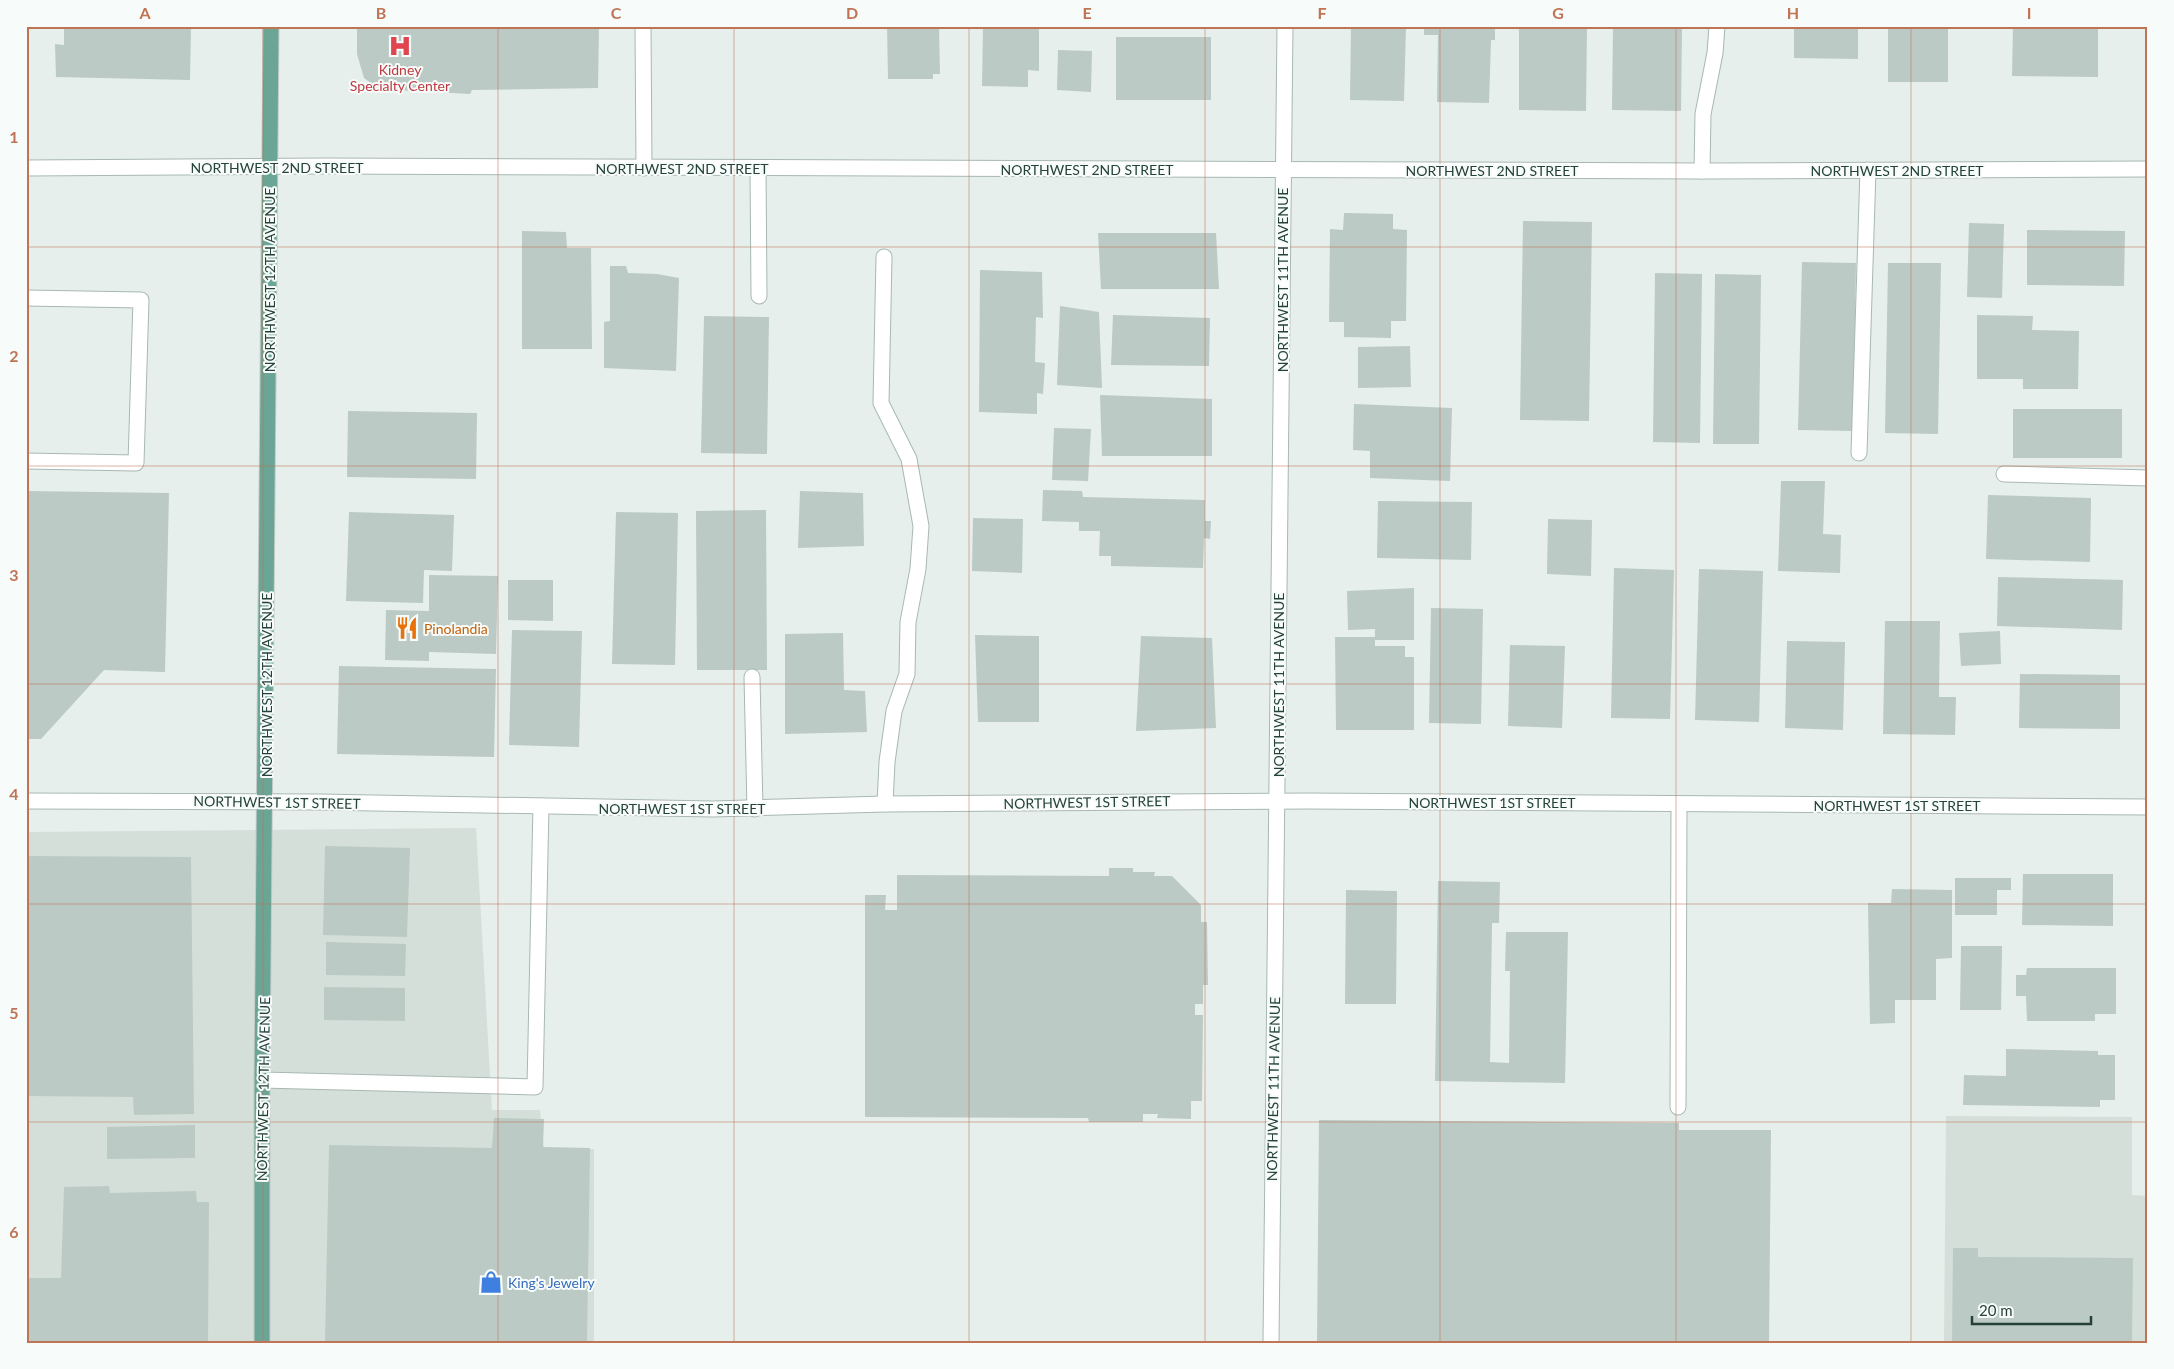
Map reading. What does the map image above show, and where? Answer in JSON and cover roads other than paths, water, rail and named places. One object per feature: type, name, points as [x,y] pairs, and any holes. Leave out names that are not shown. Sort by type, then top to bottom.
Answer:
[{"type":"main road","name":"NORTHWEST 12TH AVENUE","points":[[262,1343],[262,1080],[271,26]]},
{"type":"street","points":[[642,26],[644,168]]},
{"type":"street","name":"NORTHWEST 11TH AVENUE","points":[[1271,1343],[1285,26]]},
{"type":"street","points":[[1702,171],[1703,114],[1715,53],[1717,26]]},
{"type":"street","name":"NORTHWEST 2ND STREET","points":[[26,168],[1702,171],[2148,169]]},
{"type":"street","points":[[758,168],[760,296]]},
{"type":"street","points":[[1859,453],[1868,170]]},
{"type":"street","points":[[884,257],[881,403],[908,459],[921,526],[918,569],[908,622],[907,674],[894,711],[887,762],[885,804]]},
{"type":"street","points":[[26,298],[141,300],[136,463],[26,461]]},
{"type":"street","points":[[2004,474],[2148,478]]},
{"type":"street","points":[[752,677],[755,809]]},
{"type":"street","name":"NORTHWEST 1ST STREET","points":[[26,801],[265,802],[755,809],[885,804],[1277,801],[2148,807]]},
{"type":"street","points":[[1678,1107],[1679,804]]},
{"type":"street","points":[[262,1080],[535,1087],[542,806]]},
{"type":"place","name":"Kidney Specialty Center","points":[[400,46]]},
{"type":"place","name":"Pinolandia","points":[[407,628]]},
{"type":"place","name":"King's Jewelry","points":[[491,1282]]}]
